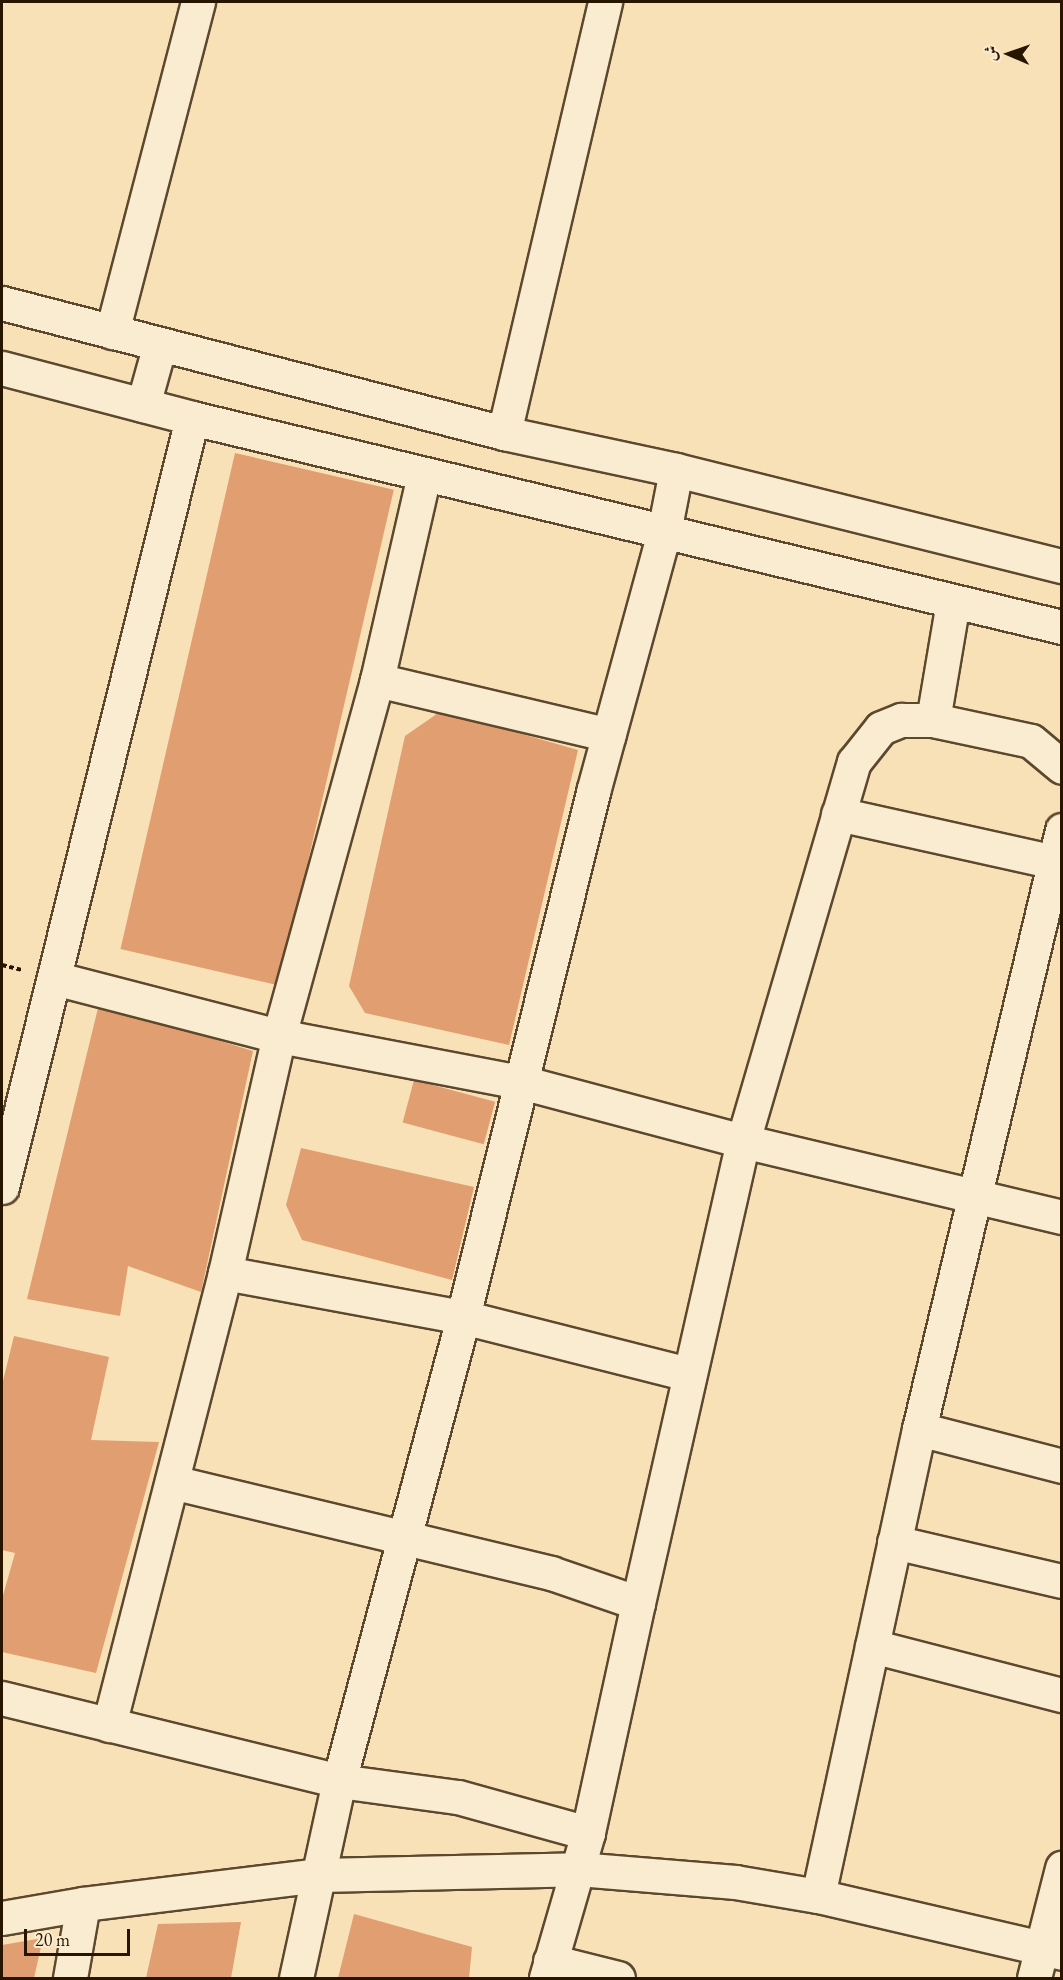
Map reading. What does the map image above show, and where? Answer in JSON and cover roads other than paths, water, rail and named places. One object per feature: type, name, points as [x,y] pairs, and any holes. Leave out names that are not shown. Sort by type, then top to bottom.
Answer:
[{"type":"street","points":[[112,332],[198,2]]},
{"type":"street","points":[[504,433],[606,2]]},
{"type":"street","points":[[2,303],[504,433],[676,470],[1062,566]]},
{"type":"street","points":[[143,405],[160,344]]},
{"type":"street","points":[[2,368],[424,475],[1062,627]]},
{"type":"street","points":[[2,1187],[192,418]]},
{"type":"street","points":[[296,1978],[339,1781],[463,1317],[609,735],[664,532],[676,470]]},
{"type":"street","points":[[109,1725],[225,1273],[279,1036],[377,680],[424,475]]},
{"type":"street","points":[[933,720],[953,602]]},
{"type":"street","points":[[377,680],[609,735]]},
{"type":"street","points":[[618,1978],[548,1970],[588,1833],[688,1374],[743,1141],[854,762],[880,728],[901,720],[933,720],[1031,741],[1062,767]]},
{"type":"street","points":[[838,814],[1054,862]]},
{"type":"street","points":[[818,1896],[919,1429],[1062,831]]},
{"type":"street","points":[[54,978],[279,1036],[521,1082],[743,1141],[1062,1217]]},
{"type":"street","points":[[225,1273],[463,1317],[688,1374]]},
{"type":"street","points":[[919,1429],[1062,1466]]},
{"type":"street","points":[[171,1482],[551,1573],[638,1603]]},
{"type":"street","points":[[894,1542],[1062,1581]]},
{"type":"street","points":[[872,1646],[1062,1695]]},
{"type":"street","points":[[2,1698],[339,1781],[458,1797],[588,1833]]},
{"type":"street","points":[[1034,1978],[1052,1950],[1062,1868]]},
{"type":"street","points":[[2,1918],[83,1904],[320,1875],[578,1869],[735,1882],[818,1896],[1052,1950]]},
{"type":"street","points":[[70,1978],[83,1904]]}]
